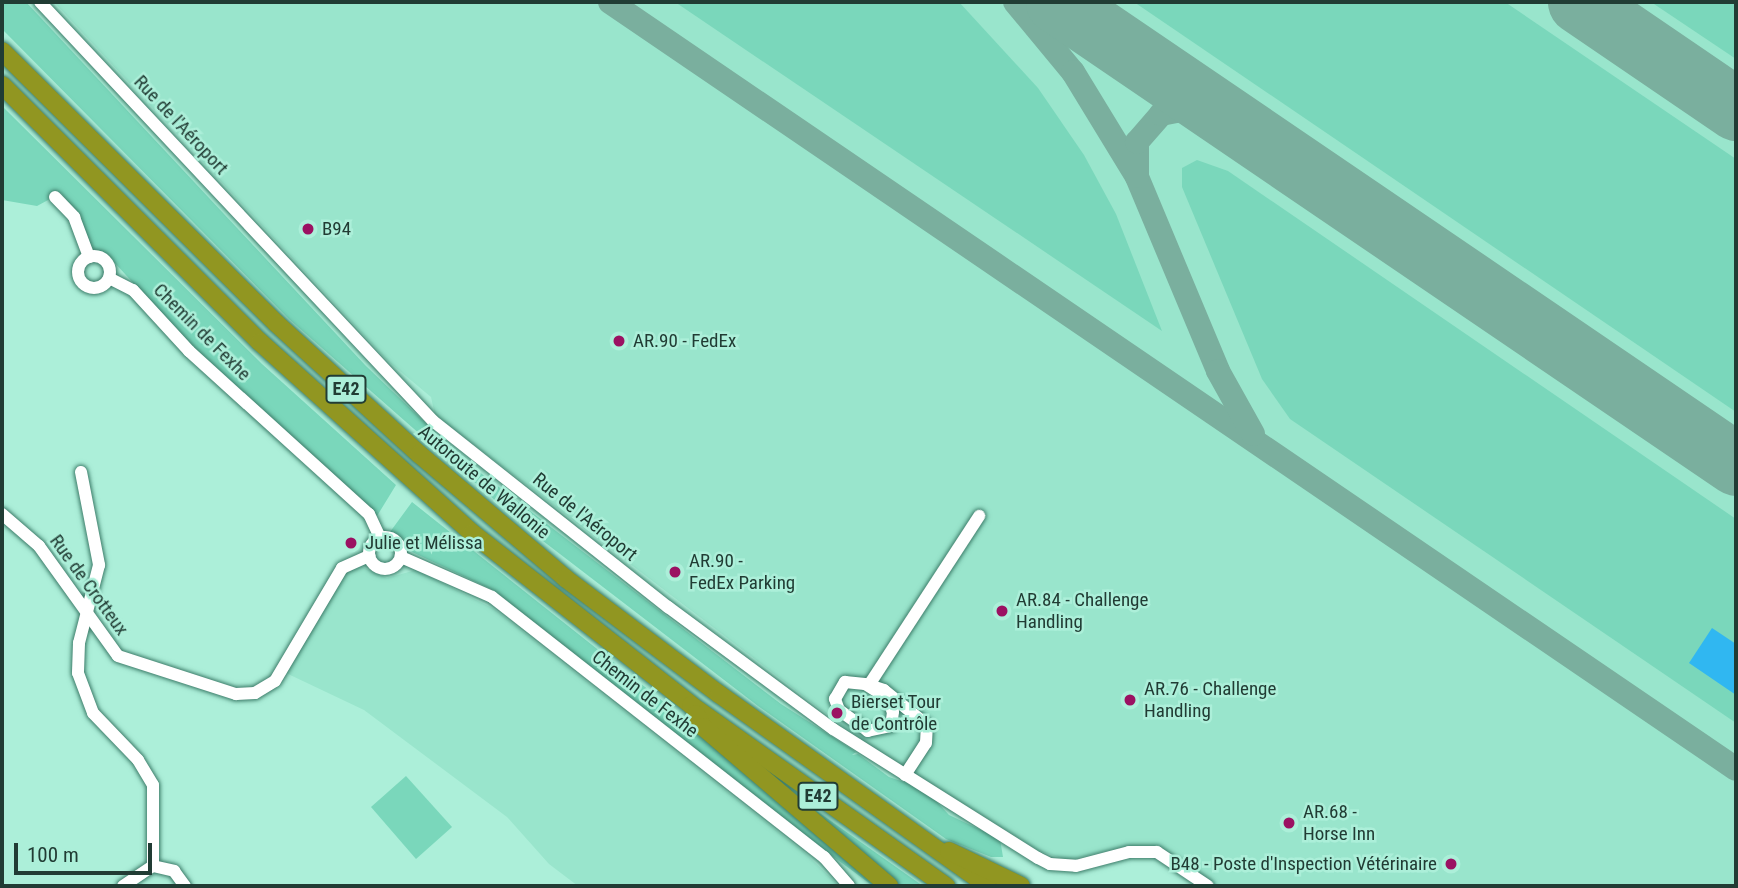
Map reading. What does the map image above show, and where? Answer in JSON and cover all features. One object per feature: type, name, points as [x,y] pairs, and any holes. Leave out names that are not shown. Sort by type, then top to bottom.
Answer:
[{"type":"highway","name":"Autoroute de Wallonie","points":[[2,51],[277,324],[418,454],[576,586],[988,886]]},
{"type":"highway","name":"E42","points":[[2,85],[260,342],[399,471],[546,594],[691,705],[946,886]]},
{"type":"highway","points":[[691,705],[702,727],[889,886]]},
{"type":"highway","points":[[937,850],[958,851],[1021,886]]},
{"type":"street","name":"Rue de l'Aéroport","points":[[40,2],[433,421],[745,665],[905,775],[1050,864],[1076,866],[1129,852],[1157,852],[1208,886]]},
{"type":"street","name":"Chemin de Fexhe","points":[[55,197],[74,217],[89,257]]},
{"type":"street","name":"Chemin de Fexhe","points":[[89,257],[79,265],[82,283],[94,288],[109,278]]},
{"type":"street","name":"Chemin de Fexhe","points":[[89,257],[105,261],[109,278]]},
{"type":"street","name":"Chemin de Fexhe","points":[[109,278],[133,290],[189,351],[369,514],[380,538],[396,541],[401,557],[492,597],[824,857],[849,886]]},
{"type":"street","points":[[81,472],[99,565],[88,619],[78,650],[80,683],[93,713],[138,760],[153,785],[153,866]]},
{"type":"street","name":"Rue de Crotteux","points":[[2,514],[39,546],[111,650],[134,665],[227,693],[255,693],[284,670],[345,565],[369,556]]},
{"type":"street","points":[[869,685],[979,516]]},
{"type":"street","points":[[380,538],[372,545],[369,556],[381,569],[393,567],[401,557]]},
{"type":"street","points":[[869,685],[892,706],[894,719],[885,730],[868,731],[839,710],[835,699],[845,682],[869,685],[884,690],[927,725],[926,743],[905,775]]},
{"type":"street","points":[[123,886],[153,866],[174,871],[185,886]]},
{"type":"shaded area","points":[[2,2],[26,2],[366,366],[465,461],[781,704],[856,752],[852,755],[858,754],[889,777],[925,789],[949,815],[1000,839],[1003,857],[991,857],[946,839],[758,706],[530,531],[289,319],[2,29]]},
{"type":"shaded area","points":[[54,2],[1736,2],[1736,886],[1218,886],[1155,846],[1127,846],[1068,860],[1039,851],[857,737],[435,415],[431,397],[388,361]]},
{"type":"shaded area","points":[[675,2],[959,2],[1038,88],[1084,155],[1116,214],[1162,331]]},
{"type":"shaded area","points":[[1134,2],[1505,2],[1736,159],[1736,412]]},
{"type":"shaded area","points":[[1651,2],[1736,2],[1736,59]]},
{"type":"shaded area","points":[[2,106],[262,364],[396,485],[377,516],[196,351],[113,261],[89,246],[78,214],[61,193],[37,206],[2,200]]},
{"type":"shaded area","points":[[1197,160],[1228,171],[1736,519],[1736,723],[1290,419],[1262,379],[1182,187],[1182,168]]},
{"type":"shaded area","points":[[412,502],[703,733],[882,886],[873,886],[777,815],[493,590],[410,551],[390,532]]},
{"type":"shaded area","points":[[360,566],[387,578],[416,570],[494,609],[805,853],[839,886],[578,886],[549,864],[507,817],[364,710],[286,673],[345,571]]},
{"type":"shaded area","points":[[406,776],[452,827],[416,859],[371,807]]},
{"type":"shaded area","points":[[784,788],[906,874],[923,886],[896,886]]},
{"type":"water","points":[[1712,628],[1736,644],[1736,695],[1689,663]]},
{"type":"taxiway","points":[[610,2],[1736,769]]},
{"type":"taxiway","points":[[1015,2],[1073,72],[1137,177],[1218,371],[1253,434]]},
{"type":"taxiway","points":[[1137,176],[1137,142],[1161,114],[1198,107],[1232,122]]},
{"type":"runway","points":[[1057,2],[1736,464]]},
{"type":"runway","points":[[1579,2],[1736,109]]},
{"type":"place","name":"B94","points":[[308,229]]},
{"type":"place","name":"AR.90 - FedEx","points":[[619,341]]},
{"type":"place","name":"Julie et Mélissa","points":[[351,543]]},
{"type":"place","name":"AR.90 - FedEx Parking","points":[[675,572]]},
{"type":"place","name":"AR.84 - Challenge Handling","points":[[1002,611]]},
{"type":"place","name":"AR.76 - Challenge Handling","points":[[1130,700]]},
{"type":"place","name":"Bierset Tour de Contrôle","points":[[837,713]]},
{"type":"place","name":"AR.68 - Horse Inn","points":[[1289,823]]},
{"type":"place","name":"B48 - Poste d'Inspection Vétérinaire","points":[[1451,864]]}]
